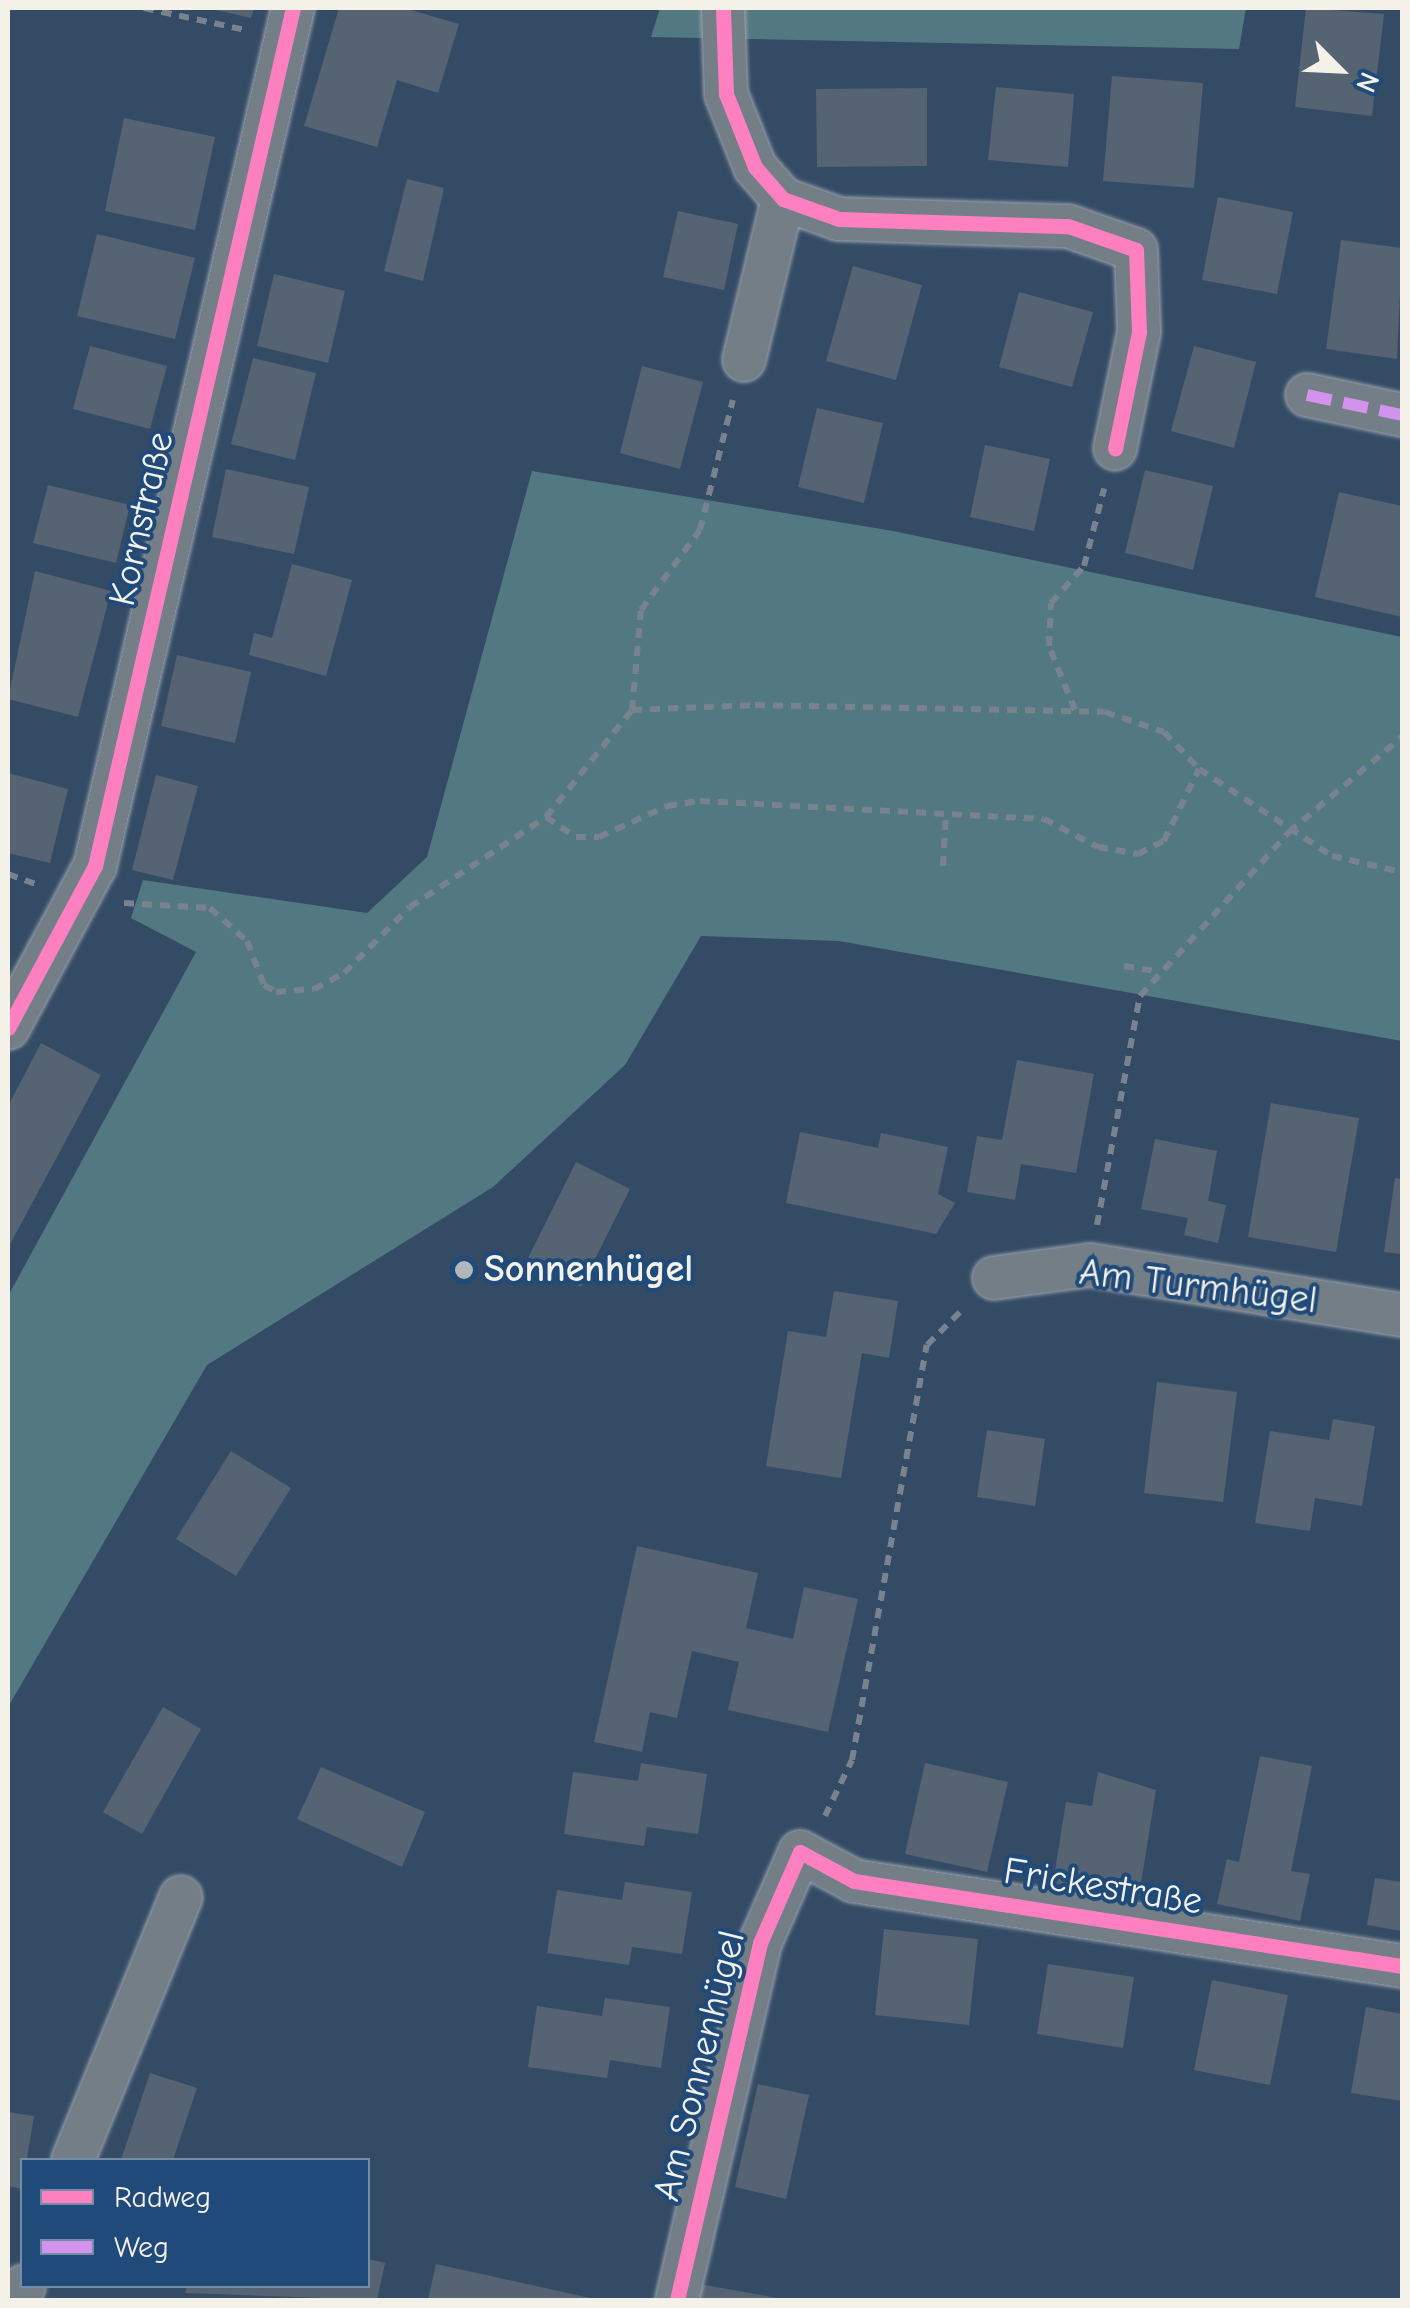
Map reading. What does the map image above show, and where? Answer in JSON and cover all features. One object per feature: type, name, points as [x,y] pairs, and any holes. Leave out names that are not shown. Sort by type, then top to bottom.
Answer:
[{"type":"street","points":[[723,8],[726,94],[755,166],[783,198],[839,220],[1068,226],[1136,250],[1140,332],[1115,449]]},
{"type":"street","name":"Kornstraße","points":[[8,1028],[95,866],[289,23]]},
{"type":"street","points":[[744,360],[783,198]]},
{"type":"street","points":[[1307,395],[1402,416]]},
{"type":"street","name":"Am Turmhügel","points":[[994,1278],[1090,1266],[1402,1314]]},
{"type":"street","name":"Frickestraße","points":[[800,1852],[854,1880],[1402,1966]]},
{"type":"street","name":"Am Sonnenhügel","points":[[677,2300],[760,1942],[800,1852]]},
{"type":"street","points":[[74,2158],[181,1897]]},
{"type":"path","points":[[144,8],[289,23]]},
{"type":"path","points":[[112,902],[210,908],[247,940],[264,985],[293,993],[344,973],[410,907],[546,817],[632,710],[641,610],[700,530],[744,360]]},
{"type":"path","points":[[1075,710],[1050,646],[1052,603],[1084,566],[1115,449]]},
{"type":"path","points":[[632,710],[1075,710],[1164,732],[1198,769],[1288,832],[1332,856],[1402,872]]},
{"type":"path","points":[[1090,1266],[1140,996],[1157,970],[1288,832],[1402,737]]},
{"type":"path","points":[[546,817],[576,837],[599,837],[666,806],[700,802],[1044,819],[1098,847],[1138,854],[1164,841],[1198,769]]},
{"type":"path","points":[[943,866],[946,813]]},
{"type":"path","points":[[8,874],[48,888]]},
{"type":"path","points":[[1124,966],[1157,970]]},
{"type":"path","points":[[800,1852],[852,1760],[928,1344],[994,1278]]},
{"type":"green space","points":[[660,8],[1246,8],[1239,49],[651,37]]},
{"type":"green space","points":[[532,471],[893,531],[1402,637],[1402,1041],[839,941],[701,936],[625,1065],[493,1187],[207,1365],[8,1707],[8,1296],[196,952],[131,918],[143,880],[367,913],[427,857]]},
{"type":"building","points":[[207,8],[254,8],[251,18]]},
{"type":"building","points":[[339,8],[404,8],[459,24],[438,93],[397,80],[377,147],[304,126]]},
{"type":"building","points":[[1306,8],[1384,14],[1372,116],[1295,107]]},
{"type":"building","points":[[1112,76],[1203,83],[1194,188],[1103,181]]},
{"type":"building","points":[[996,87],[1074,94],[1068,167],[988,160]]},
{"type":"building","points":[[927,88],[927,166],[817,167],[816,89]]},
{"type":"building","points":[[124,118],[215,137],[195,230],[105,211]]},
{"type":"building","points":[[407,179],[444,188],[423,281],[384,271]]},
{"type":"building","points":[[1218,197],[1293,212],[1277,294],[1202,280]]},
{"type":"building","points":[[678,211],[738,224],[724,290],[663,277]]},
{"type":"building","points":[[97,234],[195,258],[175,339],[77,316]]},
{"type":"building","points":[[1341,240],[1402,248],[1397,359],[1326,349]]},
{"type":"building","points":[[853,266],[922,285],[896,380],[826,361]]},
{"type":"building","points":[[274,274],[345,291],[328,363],[257,346]]},
{"type":"building","points":[[1019,292],[1093,312],[1072,387],[999,367]]},
{"type":"building","points":[[90,346],[167,366],[150,429],[73,409]]},
{"type":"building","points":[[1194,346],[1256,362],[1234,448],[1171,431]]},
{"type":"building","points":[[253,358],[316,373],[295,460],[231,444]]},
{"type":"building","points":[[642,366],[703,382],[680,469],[620,453]]},
{"type":"building","points":[[817,408],[883,423],[864,503],[798,487]]},
{"type":"building","points":[[985,445],[1050,459],[1034,531],[970,517]]},
{"type":"building","points":[[226,469],[309,487],[294,554],[212,537]]},
{"type":"building","points":[[1145,470],[1213,486],[1193,570],[1125,553]]},
{"type":"building","points":[[48,485],[130,505],[116,563],[33,543]]},
{"type":"building","points":[[1339,492],[1402,506],[1402,617],[1315,597]]},
{"type":"building","points":[[292,564],[352,580],[326,676],[249,655],[254,633],[272,638]]},
{"type":"building","points":[[35,571],[111,591],[78,717],[8,699]]},
{"type":"building","points":[[177,655],[251,672],[235,743],[161,726]]},
{"type":"building","points":[[8,773],[68,789],[50,863],[8,853]]},
{"type":"building","points":[[156,775],[198,786],[173,880],[132,870]]},
{"type":"building","points":[[41,1043],[101,1075],[8,1248],[8,1106]]},
{"type":"building","points":[[1017,1060],[1094,1074],[1076,1173],[1021,1164],[1015,1200],[967,1192],[977,1136],[1002,1140]]},
{"type":"building","points":[[1271,1103],[1359,1118],[1336,1252],[1248,1237]]},
{"type":"building","points":[[800,1132],[878,1148],[881,1133],[948,1147],[938,1194],[955,1203],[936,1234],[786,1203]]},
{"type":"building","points":[[1155,1139],[1217,1151],[1208,1201],[1226,1205],[1218,1243],[1184,1235],[1188,1218],[1141,1209]]},
{"type":"building","points":[[576,1162],[630,1189],[581,1287],[527,1260]]},
{"type":"building","points":[[1395,1178],[1402,1179],[1402,1254],[1384,1252]]},
{"type":"building","points":[[834,1291],[898,1301],[889,1358],[862,1353],[841,1478],[766,1466],[788,1331],[826,1337]]},
{"type":"building","points":[[1157,1382],[1237,1392],[1223,1502],[1144,1493]]},
{"type":"building","points":[[1333,1419],[1375,1426],[1362,1506],[1315,1498],[1310,1531],[1255,1523],[1270,1431],[1329,1440]]},
{"type":"building","points":[[987,1430],[1045,1439],[1035,1506],[977,1497]]},
{"type":"building","points":[[231,1451],[291,1488],[236,1576],[176,1539]]},
{"type":"building","points":[[637,1546],[758,1573],[746,1628],[793,1639],[804,1587],[858,1599],[828,1732],[728,1710],[739,1662],[692,1651],[677,1718],[650,1712],[642,1752],[594,1742]]},
{"type":"building","points":[[163,1707],[201,1729],[142,1834],[103,1812]]},
{"type":"building","points":[[1260,1756],[1312,1766],[1291,1871],[1310,1874],[1300,1921],[1217,1904],[1227,1859],[1239,1862]]},
{"type":"building","points":[[641,1763],[707,1774],[698,1834],[647,1827],[644,1846],[564,1834],[573,1772],[638,1781]]},
{"type":"building","points":[[925,1763],[1008,1782],[987,1872],[905,1854]]},
{"type":"building","points":[[321,1767],[425,1812],[402,1867],[297,1819]]},
{"type":"building","points":[[1098,1772],[1156,1790],[1139,1896],[1053,1883],[1066,1802],[1092,1806]]},
{"type":"building","points":[[1375,1878],[1402,1882],[1402,1931],[1367,1925]]},
{"type":"building","points":[[625,1882],[692,1892],[682,1954],[632,1947],[629,1965],[547,1953],[557,1890],[622,1900]]},
{"type":"building","points":[[884,1929],[978,1939],[969,2025],[875,2015]]},
{"type":"building","points":[[1048,1964],[1134,1977],[1123,2048],[1037,2034]]},
{"type":"building","points":[[1212,1980],[1288,1995],[1270,2085],[1194,2070]]},
{"type":"building","points":[[605,1998],[670,2007],[661,2068],[610,2060],[607,2078],[528,2067],[537,2006],[602,2016]]},
{"type":"building","points":[[1366,2007],[1402,2014],[1402,2101],[1351,2093]]},
{"type":"building","points":[[150,2073],[197,2088],[174,2158],[122,2158]]},
{"type":"building","points":[[758,2084],[809,2095],[786,2199],[735,2187]]},
{"type":"building","points":[[8,2112],[34,2116],[27,2158],[20,2158],[20,2189],[8,2186]]},
{"type":"building","points":[[370,2259],[385,2263],[377,2300],[185,2293],[186,2288],[370,2288]]},
{"type":"building","points":[[436,2264],[595,2299],[428,2300]]},
{"type":"building","points":[[700,2284],[783,2299],[783,2300],[697,2300]]},
{"type":"marked path","points":[[1307,395],[1402,415]]},
{"type":"cycle path","points":[[8,1028],[95,866],[293,8]]},
{"type":"cycle path","points":[[723,8],[726,94],[755,167],[783,199],[839,219],[1068,226],[1136,250],[1139,332],[1115,449]]},
{"type":"cycle path","points":[[677,2300],[760,1943],[800,1852],[854,1881],[1402,1966]]},
{"type":"place","name":"Sonnenhügel","points":[[464,1270]]}]
